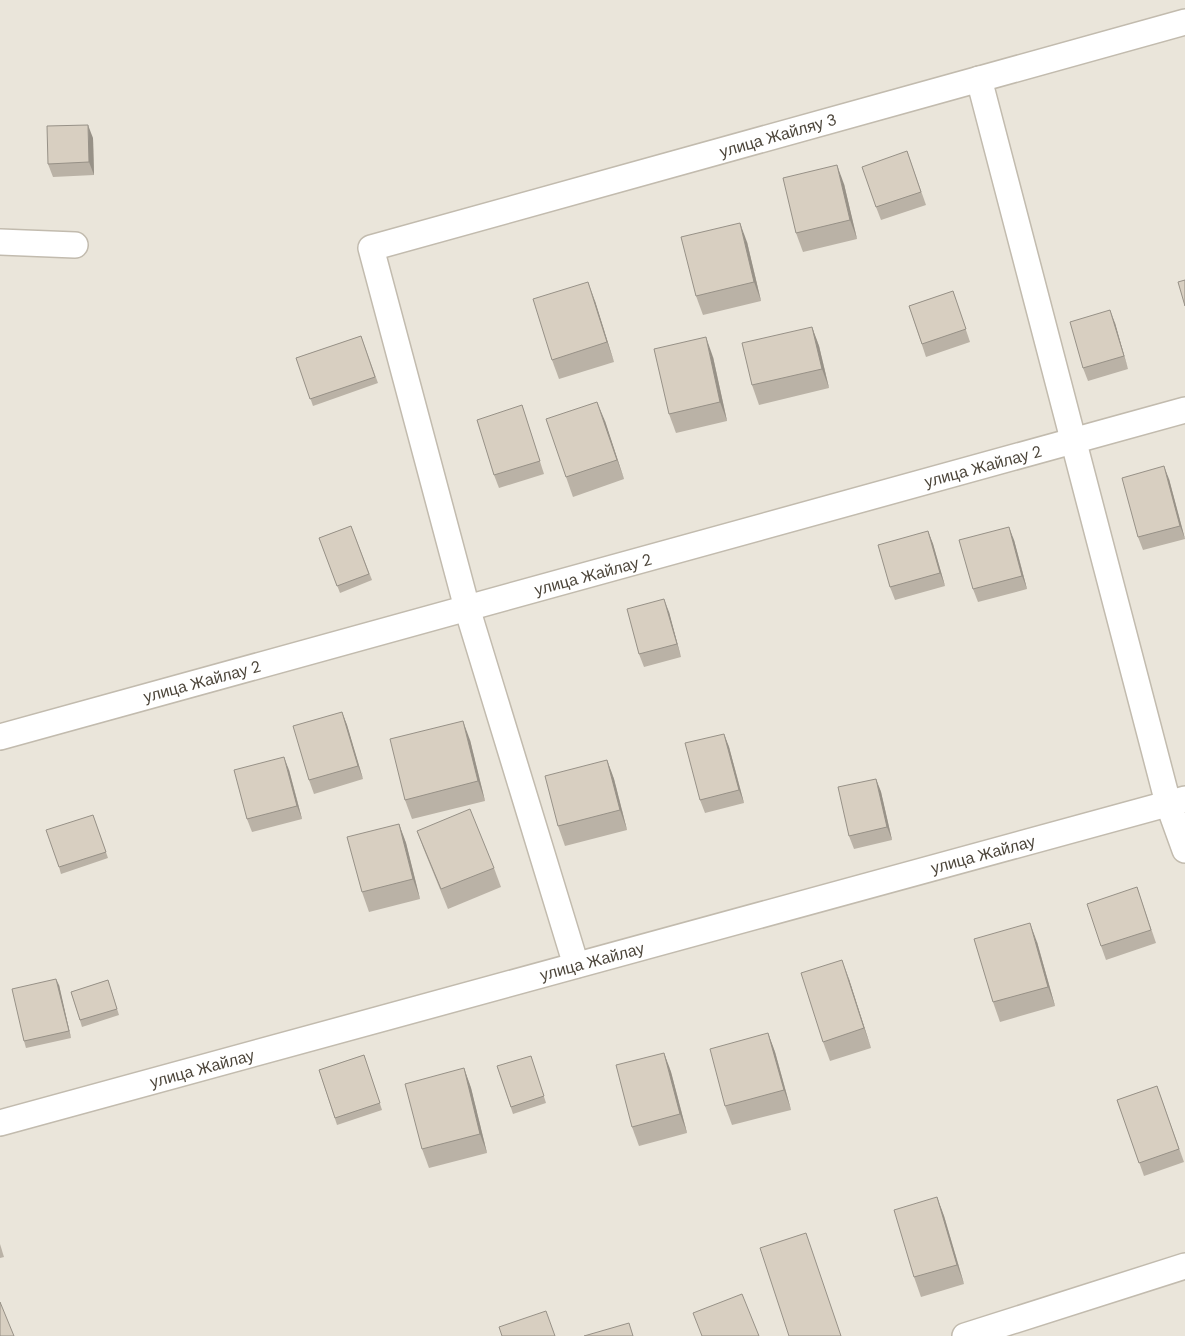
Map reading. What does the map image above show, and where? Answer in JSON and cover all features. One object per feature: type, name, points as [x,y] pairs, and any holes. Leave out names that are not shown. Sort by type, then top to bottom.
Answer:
[{"type":"street","name":"улица Жайляу 3","points":[[467,608],[371,248],[1185,22]]},
{"type":"street","points":[[979,79],[1072,441],[1176,801],[1185,850]]},
{"type":"street","points":[[0,242],[75,245]]},
{"type":"street","name":"улица Жайлау 2","points":[[0,737],[1185,410]]},
{"type":"street","points":[[467,608],[576,965]]},
{"type":"street","name":"улица Жайлау","points":[[0,1123],[1176,801]]},
{"type":"street","points":[[965,1336],[1185,1266]]},
{"type":"shaded area","points":[[0,0],[1185,0],[1185,1336],[0,1336]]},
{"type":"building","points":[[88,125],[89,162],[48,164],[47,126]]},
{"type":"building","points":[[907,151],[921,192],[876,207],[862,167]]},
{"type":"building","points":[[837,165],[850,220],[796,233],[783,178]]},
{"type":"building","points":[[740,223],[754,282],[696,296],[681,237]]},
{"type":"building","points":[[1185,280],[1185,306],[1178,282]]},
{"type":"building","points":[[588,282],[607,342],[552,360],[533,299]]},
{"type":"building","points":[[953,291],[966,329],[922,344],[909,306]]},
{"type":"building","points":[[1110,310],[1124,356],[1083,368],[1070,322]]},
{"type":"building","points":[[812,327],[822,369],[752,385],[742,343]]},
{"type":"building","points":[[361,336],[375,377],[310,399],[296,358]]},
{"type":"building","points":[[706,337],[720,402],[669,414],[654,349]]},
{"type":"building","points":[[597,402],[617,460],[566,477],[546,419]]},
{"type":"building","points":[[522,405],[540,461],[494,475],[477,420]]},
{"type":"building","points":[[1164,466],[1180,526],[1138,537],[1122,478]]},
{"type":"building","points":[[351,526],[369,574],[337,586],[319,538]]},
{"type":"building","points":[[1009,527],[1022,576],[973,589],[959,540]]},
{"type":"building","points":[[928,531],[940,573],[890,587],[878,545]]},
{"type":"building","points":[[664,599],[677,644],[639,654],[627,609]]},
{"type":"building","points":[[342,712],[358,766],[309,780],[293,726]]},
{"type":"building","points":[[463,721],[478,781],[405,800],[390,739]]},
{"type":"building","points":[[724,734],[739,790],[700,800],[685,743]]},
{"type":"building","points":[[284,757],[297,806],[247,819],[234,770]]},
{"type":"building","points":[[607,760],[620,810],[558,826],[545,776]]},
{"type":"building","points":[[876,779],[887,827],[849,836],[838,787]]},
{"type":"building","points":[[470,809],[494,868],[441,889],[417,831]]},
{"type":"building","points":[[93,815],[106,852],[59,867],[46,830]]},
{"type":"building","points":[[399,824],[413,879],[362,892],[347,837]]},
{"type":"building","points":[[1137,887],[1151,930],[1101,946],[1087,904]]},
{"type":"building","points":[[1030,923],[1048,987],[993,1002],[974,939]]},
{"type":"building","points":[[842,960],[864,1028],[823,1042],[801,973]]},
{"type":"building","points":[[56,979],[69,1031],[24,1041],[12,989]]},
{"type":"building","points":[[108,980],[117,1009],[80,1020],[71,992]]},
{"type":"building","points":[[768,1033],[784,1090],[725,1106],[710,1049]]},
{"type":"building","points":[[664,1053],[680,1114],[632,1127],[616,1065]]},
{"type":"building","points":[[364,1055],[380,1103],[335,1118],[319,1070]]},
{"type":"building","points":[[531,1056],[544,1096],[511,1107],[497,1066]]},
{"type":"building","points":[[464,1068],[480,1134],[422,1149],[405,1084]]},
{"type":"building","points":[[1157,1086],[1179,1149],[1139,1163],[1117,1100]]},
{"type":"building","points":[[937,1197],[957,1265],[914,1277],[894,1210]]},
{"type":"building","points":[[806,1233],[841,1336],[789,1336],[760,1248]]},
{"type":"building","points":[[742,1294],[759,1336],[702,1336],[693,1313]]},
{"type":"building","points":[[0,1302],[14,1336],[0,1336]]},
{"type":"building","points":[[546,1311],[555,1336],[502,1336],[499,1327]]},
{"type":"building","points":[[629,1323],[633,1336],[584,1336]]}]
